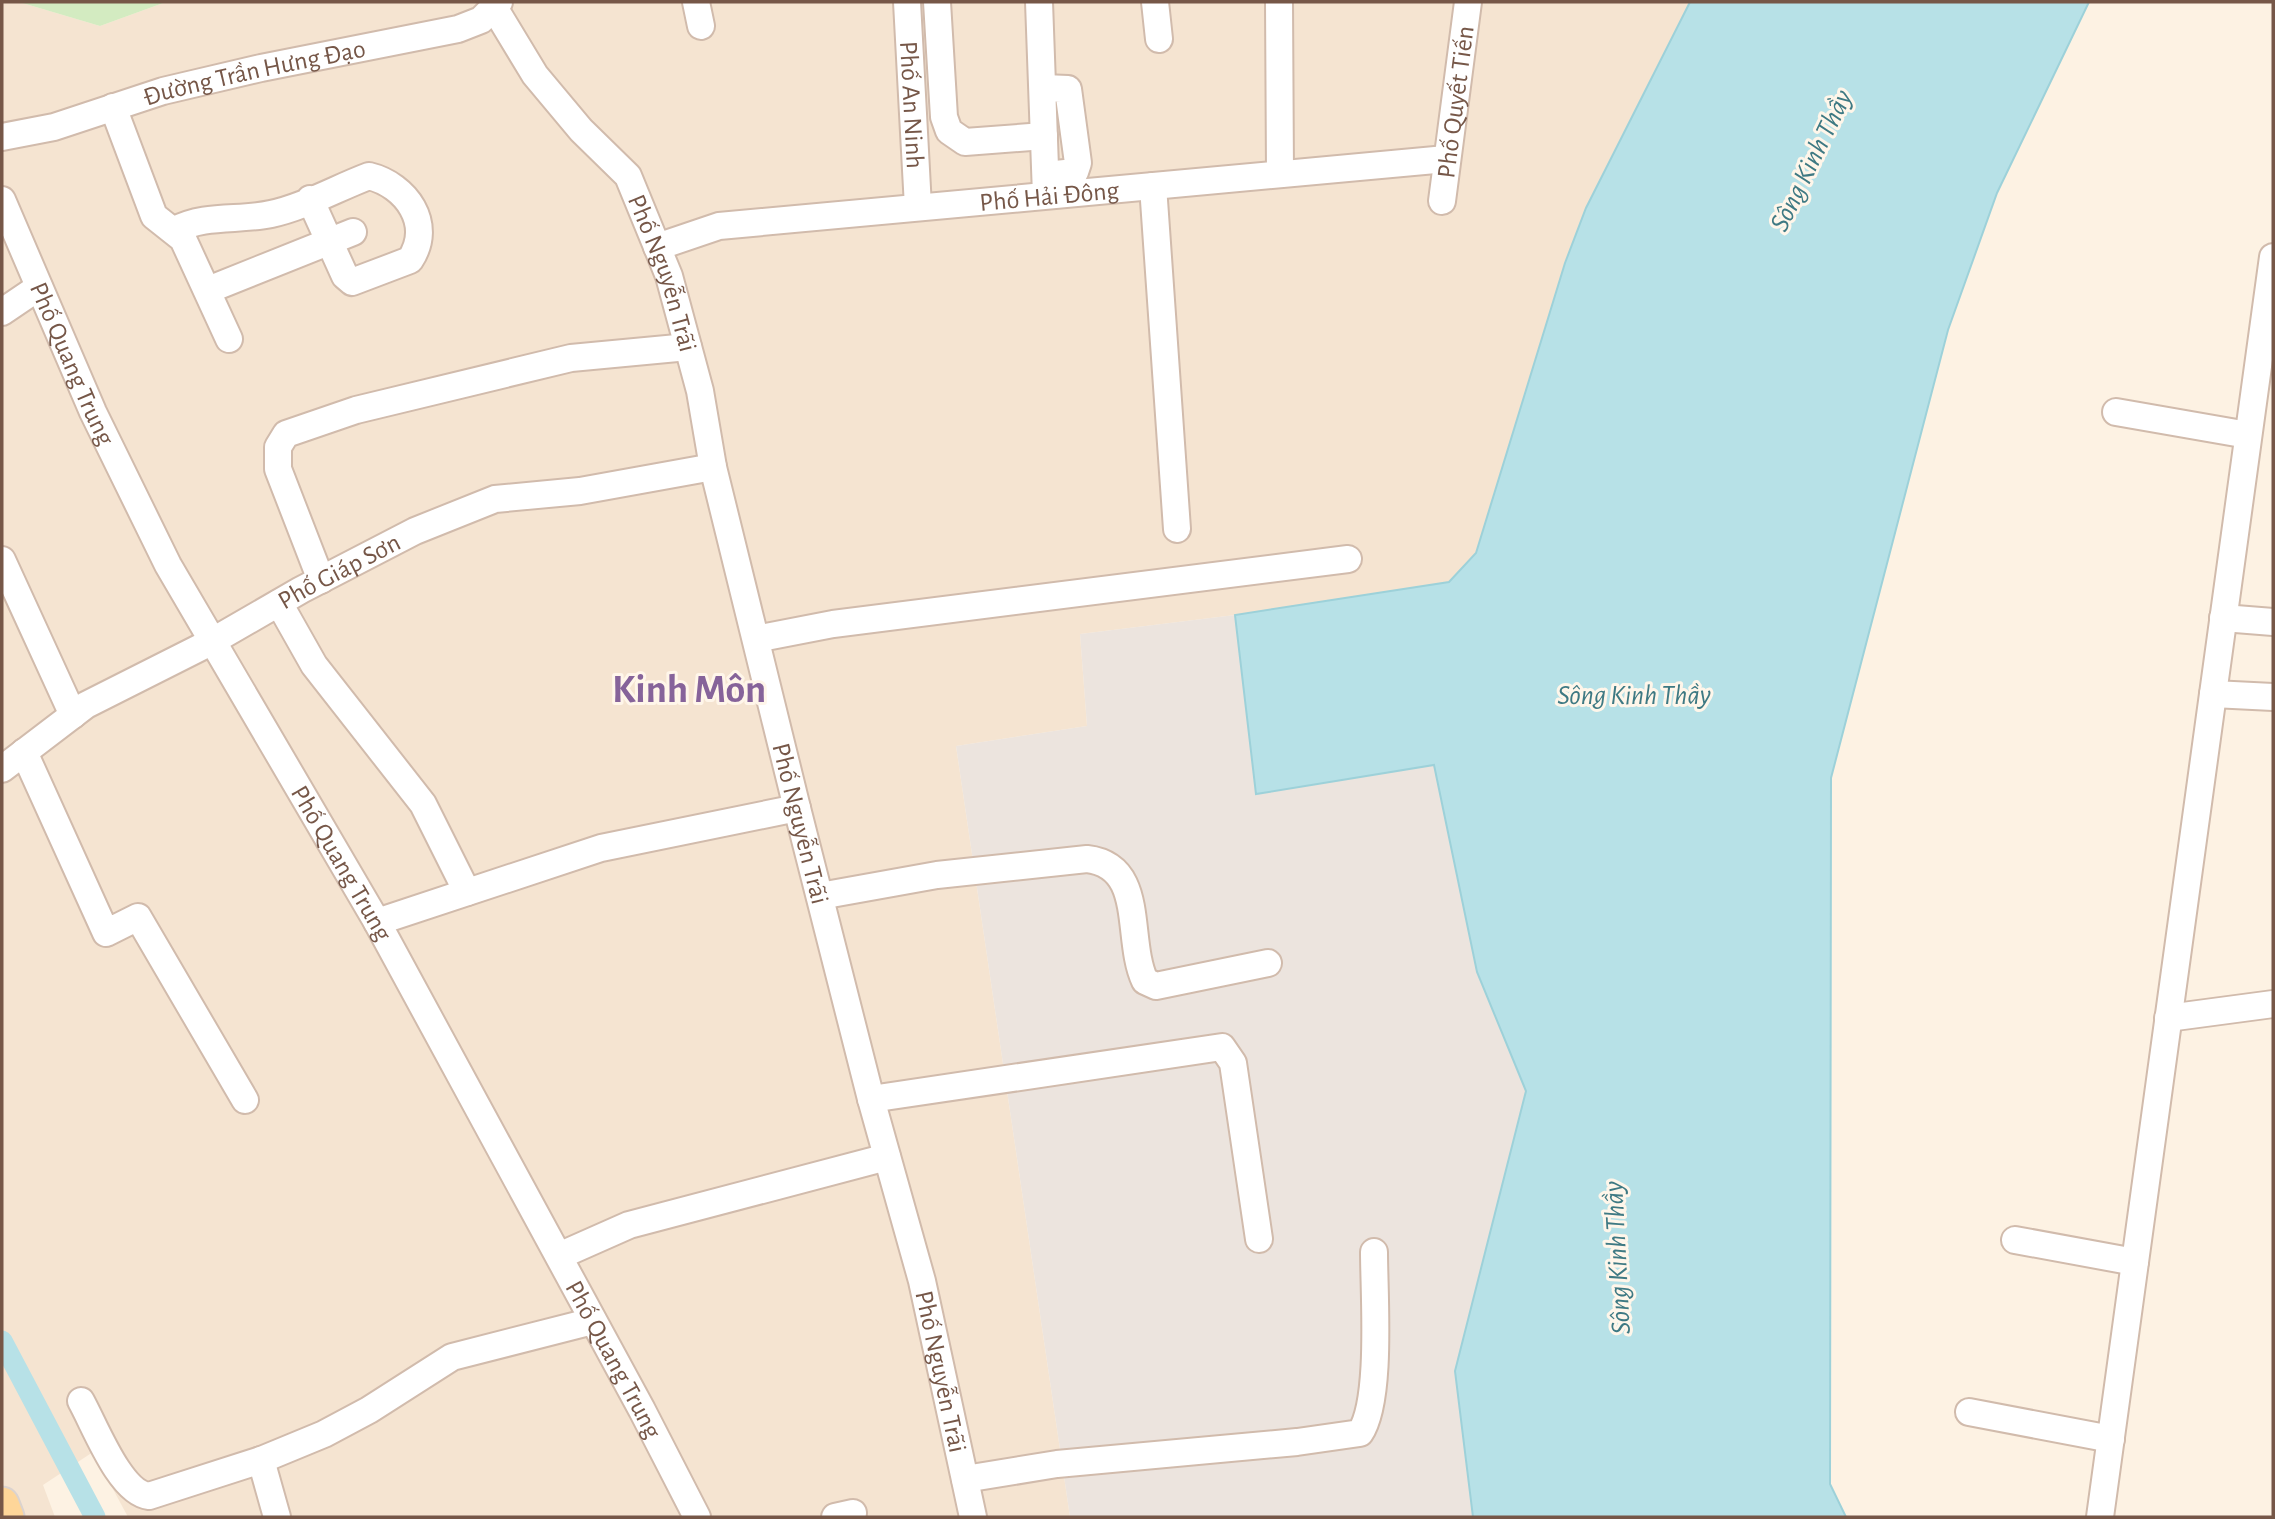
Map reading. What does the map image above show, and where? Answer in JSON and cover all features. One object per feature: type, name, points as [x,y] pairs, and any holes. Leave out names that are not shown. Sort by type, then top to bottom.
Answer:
[{"type":"main road","points":[[2,1504],[7,1517]]},
{"type":"street","name":"Phố An Ninh","points":[[907,2],[918,207]]},
{"type":"street","points":[[937,2],[944,117],[948,131],[965,142],[1044,136]]},
{"type":"street","points":[[1039,2],[1042,88],[1046,185],[1075,172],[1078,163],[1068,89],[1042,88]]},
{"type":"street","points":[[1155,2],[1159,39]]},
{"type":"street","points":[[1279,2],[1280,174]]},
{"type":"street","name":"Phố Quyết Tiến","points":[[1442,201],[1468,2]]},
{"type":"street","name":"Đường Trần Hưng Đạo","points":[[2,137],[54,127],[113,107],[261,68],[458,29],[481,20],[497,5]]},
{"type":"street","name":"Phố Nguyễn Trãi","points":[[497,5],[536,75],[581,130],[628,176],[669,276],[700,391],[713,467],[797,808],[871,1098],[922,1280],[973,1517]]},
{"type":"street","points":[[113,107],[154,216],[175,230],[195,260],[229,339]]},
{"type":"street","name":"Phố Hải Đông","points":[[657,247],[719,226],[918,207],[1046,185],[1153,186],[1446,159]]},
{"type":"street","points":[[175,230],[190,222],[206,219],[234,219],[274,213],[369,176],[399,190],[418,219],[420,235],[410,260],[356,282],[345,276],[341,237],[310,199]]},
{"type":"street","points":[[1153,186],[1177,529]]},
{"type":"street","name":"Phố Quang Trung","points":[[2,200],[93,412],[168,565],[377,922],[697,1517]]},
{"type":"street","points":[[208,290],[341,237]]},
{"type":"street","points":[[2100,1517],[2248,435],[2263,403],[2273,257]]},
{"type":"street","points":[[2,312],[39,287]]},
{"type":"street","points":[[321,580],[278,469],[278,447],[286,434],[356,410],[571,358],[688,347]]},
{"type":"street","points":[[2116,412],[2248,435]]},
{"type":"street","name":"Phố Giáp Sơn","points":[[2,769],[86,705],[211,642],[415,531],[495,499],[580,491],[713,467]]},
{"type":"street","points":[[756,639],[833,624],[1348,559]]},
{"type":"street","points":[[2,560],[73,715]]},
{"type":"street","points":[[279,603],[314,665],[423,804],[467,892]]},
{"type":"street","points":[[2223,618],[2273,622]]},
{"type":"street","points":[[2213,694],[2273,697]]},
{"type":"street","points":[[24,752],[106,933],[138,917],[245,1100]]},
{"type":"street","points":[[377,922],[601,848],[797,808]]},
{"type":"street","points":[[820,896],[937,876],[1087,859],[1105,861],[1117,870],[1126,885],[1145,981],[1156,986],[1268,963]]},
{"type":"street","points":[[2168,1018],[2273,1004]]},
{"type":"street","points":[[871,1098],[1222,1047],[1233,1063],[1259,1239]]},
{"type":"street","points":[[559,1256],[629,1225],[887,1157]]},
{"type":"street","points":[[2015,1240],[2135,1262]]},
{"type":"street","points":[[965,1479],[1058,1464],[1297,1442],[1360,1433],[1369,1420],[1373,1365],[1374,1252]]},
{"type":"street","points":[[81,1401],[125,1483],[140,1495],[149,1496],[261,1460],[348,1422],[452,1357],[593,1321]]},
{"type":"street","points":[[1969,1412],[2111,1439]]},
{"type":"street","points":[[261,1460],[277,1517]]},
{"type":"shaded area","points":[[2,2],[19,2],[100,26],[166,2],[1690,2],[1586,208],[1565,263],[1476,553],[1450,582],[1235,615],[1080,634],[1087,726],[956,746],[1070,1517],[128,1517],[93,1452],[43,1485],[55,1517],[2,1517]]},
{"type":"shaded area","points":[[1235,615],[1257,794],[1434,764],[1477,972],[1526,1091],[1455,1371],[1473,1517],[1070,1517],[956,746],[1087,726],[1080,634]]},
{"type":"green space","points":[[19,2],[166,2],[100,26]]},
{"type":"water","name":"Sông Kinh Thầy","points":[[1690,2],[2089,2],[1997,193],[1948,330],[1831,778],[1830,1484],[1846,1517],[1473,1517],[1455,1371],[1526,1091],[1477,972],[1434,765],[1256,794],[1235,615],[1449,582],[1476,553],[1565,263],[1586,208]]},
{"type":"waterway","points":[[2,1341],[95,1517]]},
{"type":"district","name":"Kinh Môn","points":[[689,688]]}]
